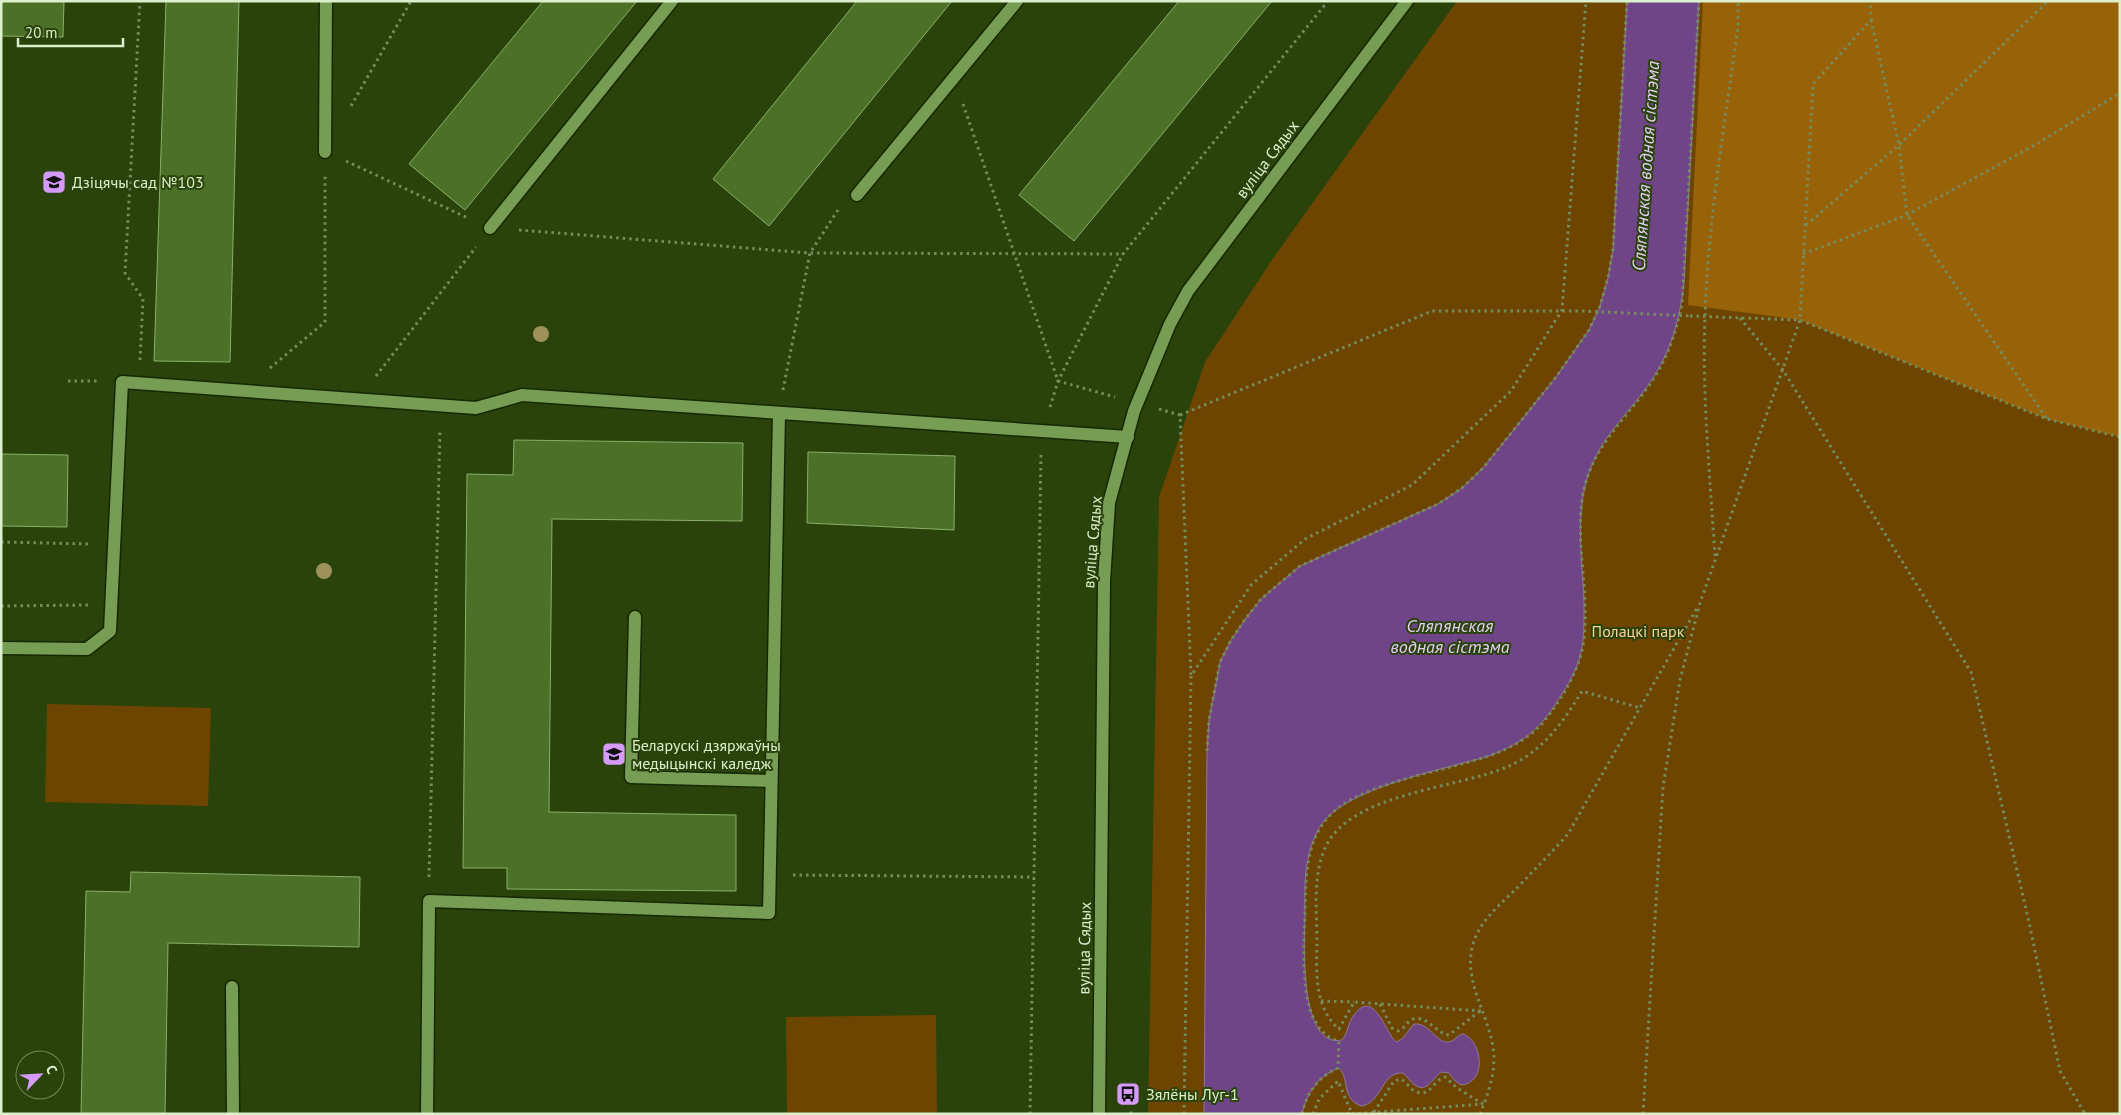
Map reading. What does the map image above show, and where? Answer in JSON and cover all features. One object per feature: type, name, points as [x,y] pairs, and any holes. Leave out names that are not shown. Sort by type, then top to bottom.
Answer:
[{"type":"street","points":[[325,152],[326,1]]},
{"type":"street","points":[[490,228],[672,1]]},
{"type":"street","points":[[857,196],[1017,1]]},
{"type":"street","name":"вуліца Сядых","points":[[1099,1114],[1104,581],[1109,503],[1137,403],[1170,324],[1188,291],[1407,1]]},
{"type":"street","points":[[1,648],[87,648],[110,631],[122,382],[476,408],[522,395],[1128,437]]},
{"type":"street","points":[[427,1114],[429,901],[769,913],[779,413]]},
{"type":"street","points":[[634,617],[631,777],[771,781]]},
{"type":"street","points":[[232,987],[233,1114]]},
{"type":"path","points":[[139,383],[142,299],[125,273],[140,1]]},
{"type":"path","points":[[349,110],[411,1]]},
{"type":"path","points":[[1191,676],[1251,585],[1305,539],[1412,485],[1511,391],[1562,310],[1586,1]]},
{"type":"path","points":[[1208,750],[1209,720],[1220,662],[1231,640],[1261,599],[1300,566],[1438,504],[1462,488],[1506,442],[1570,359],[1589,330],[1603,297],[1613,249],[1627,1]]},
{"type":"path","points":[[1302,1114],[1306,1099],[1317,1082],[1338,1068],[1339,1041],[1327,1037],[1316,1023],[1305,984],[1306,874],[1309,854],[1315,836],[1325,820],[1351,800],[1387,786],[1489,756],[1508,749],[1525,739],[1551,713],[1573,676],[1580,657],[1584,636],[1581,539],[1584,490],[1591,466],[1601,446],[1639,398],[1663,362],[1672,344],[1682,304],[1698,1]]},
{"type":"path","points":[[1715,559],[1705,370],[1705,316],[1709,247],[1738,27],[1738,1]]},
{"type":"path","points":[[1870,1],[1871,20],[1900,145],[1907,215],[2047,419]]},
{"type":"path","points":[[1805,225],[1900,145],[2048,1]]},
{"type":"path","points":[[1643,1114],[1663,787],[1680,680],[1700,603],[1800,320],[1813,84],[1871,20]]},
{"type":"path","points":[[954,78],[1058,381]]},
{"type":"path","points":[[1803,254],[1907,215],[2033,146],[2120,93]]},
{"type":"path","points":[[242,390],[325,322],[325,152],[490,228],[810,254],[1123,254]]},
{"type":"path","points":[[358,399],[490,228]]},
{"type":"path","points":[[779,413],[810,254]]},
{"type":"path","points":[[1180,416],[1432,311],[1562,310],[1800,320],[2047,419],[2120,437]]},
{"type":"path","points":[[1740,318],[1783,370],[1971,672],[2029,922],[2060,1071],[2085,1114]]},
{"type":"path","points":[[68,381],[122,382]]},
{"type":"path","points":[[429,901],[440,406]]},
{"type":"path","points":[[1183,505],[1191,676],[1184,1114]]},
{"type":"path","points":[[1,542],[114,544]]},
{"type":"path","points":[[1480,1114],[1493,1074],[1494,1058],[1470,971],[1470,954],[1476,936],[1484,921],[1546,859],[1568,834],[1700,603]]},
{"type":"path","points":[[1,606],[112,605]]},
{"type":"path","points":[[1354,1002],[1339,1030],[1331,1021],[1321,1001],[1316,969],[1320,863],[1326,846],[1349,820],[1365,810],[1387,802],[1510,766],[1532,753],[1553,734],[1582,691],[1640,708]]},
{"type":"path","points":[[770,874],[1034,877]]},
{"type":"path","points":[[1321,1001],[1481,1011]]},
{"type":"path","points":[[1380,1004],[1395,1031],[1402,1030],[1408,1022],[1417,1018],[1427,1021],[1441,1032],[1449,1035],[1481,1011]]},
{"type":"path","points":[[1374,1112],[1394,1081],[1401,1079],[1412,1089],[1422,1093],[1426,1092],[1440,1079],[1445,1078],[1483,1104]]},
{"type":"path","points":[[1313,1114],[1319,1099],[1338,1081],[1352,1113]]},
{"type":"path","points":[[1340,1114],[1483,1104]]},
{"type":"path","points":[[1131,1108],[1131,1114]]},
{"type":"green space","name":"Полацкі парк","points":[[1457,1],[2120,1],[2120,1114],[1148,1114],[1159,497],[1205,362],[1274,257]]},
{"type":"green space","points":[[47,704],[211,708],[208,806],[45,802]]},
{"type":"green space","points":[[936,1015],[937,1114],[787,1114],[786,1017]]},
{"type":"shaded area","points":[[1703,1],[2120,1],[2120,437],[2047,419],[1800,320],[1688,305]]},
{"type":"water","name":"Сляпянская водная сістэма","points":[[1627,1],[1699,1],[1684,282],[1679,315],[1664,359],[1637,400],[1601,447],[1586,481],[1580,531],[1584,628],[1582,650],[1574,673],[1546,718],[1530,734],[1512,746],[1489,756],[1378,788],[1357,797],[1339,808],[1325,820],[1317,832],[1307,862],[1305,970],[1311,1012],[1318,1028],[1328,1038],[1342,1040],[1354,1015],[1361,1008],[1368,1006],[1379,1015],[1396,1042],[1402,1039],[1414,1024],[1424,1026],[1445,1042],[1449,1042],[1463,1034],[1470,1038],[1478,1053],[1478,1070],[1475,1077],[1469,1083],[1461,1085],[1449,1073],[1441,1072],[1423,1088],[1413,1084],[1403,1073],[1396,1074],[1386,1082],[1374,1099],[1362,1106],[1355,1103],[1351,1098],[1342,1071],[1338,1068],[1314,1086],[1302,1114],[1204,1114],[1207,751],[1209,720],[1220,662],[1231,640],[1261,599],[1300,566],[1438,504],[1462,488],[1483,468],[1556,377],[1589,330],[1600,306],[1608,278],[1613,249]]},
{"type":"building","points":[[1,1],[64,1],[63,37],[1,36]]},
{"type":"building","points":[[166,1],[239,1],[230,362],[154,361]]},
{"type":"building","points":[[543,1],[637,1],[465,210],[409,164]]},
{"type":"building","points":[[857,1],[952,1],[769,226],[713,179]]},
{"type":"building","points":[[1179,1],[1272,1],[1074,241],[1019,195]]},
{"type":"building","name":"Беларускі дзяржаўны медыцынскі каледж","points":[[514,440],[743,443],[742,521],[552,519],[549,812],[736,815],[736,891],[507,889],[507,868],[463,868],[467,474],[513,475]]},
{"type":"building","points":[[808,452],[955,456],[954,530],[807,523]]},
{"type":"building","points":[[1,454],[68,455],[67,527],[1,526]]},
{"type":"building","points":[[131,872],[360,877],[359,947],[168,943],[165,1114],[81,1114],[86,891],[130,892]]},
{"type":"place","name":"Дзіцячы сад №103","points":[[54,182]]},
{"type":"place","name":"Беларускі дзяржаўны медыцынскі каледж","points":[[614,754]]},
{"type":"place","name":"Зялёны Луг-1","points":[[1128,1094]]}]
